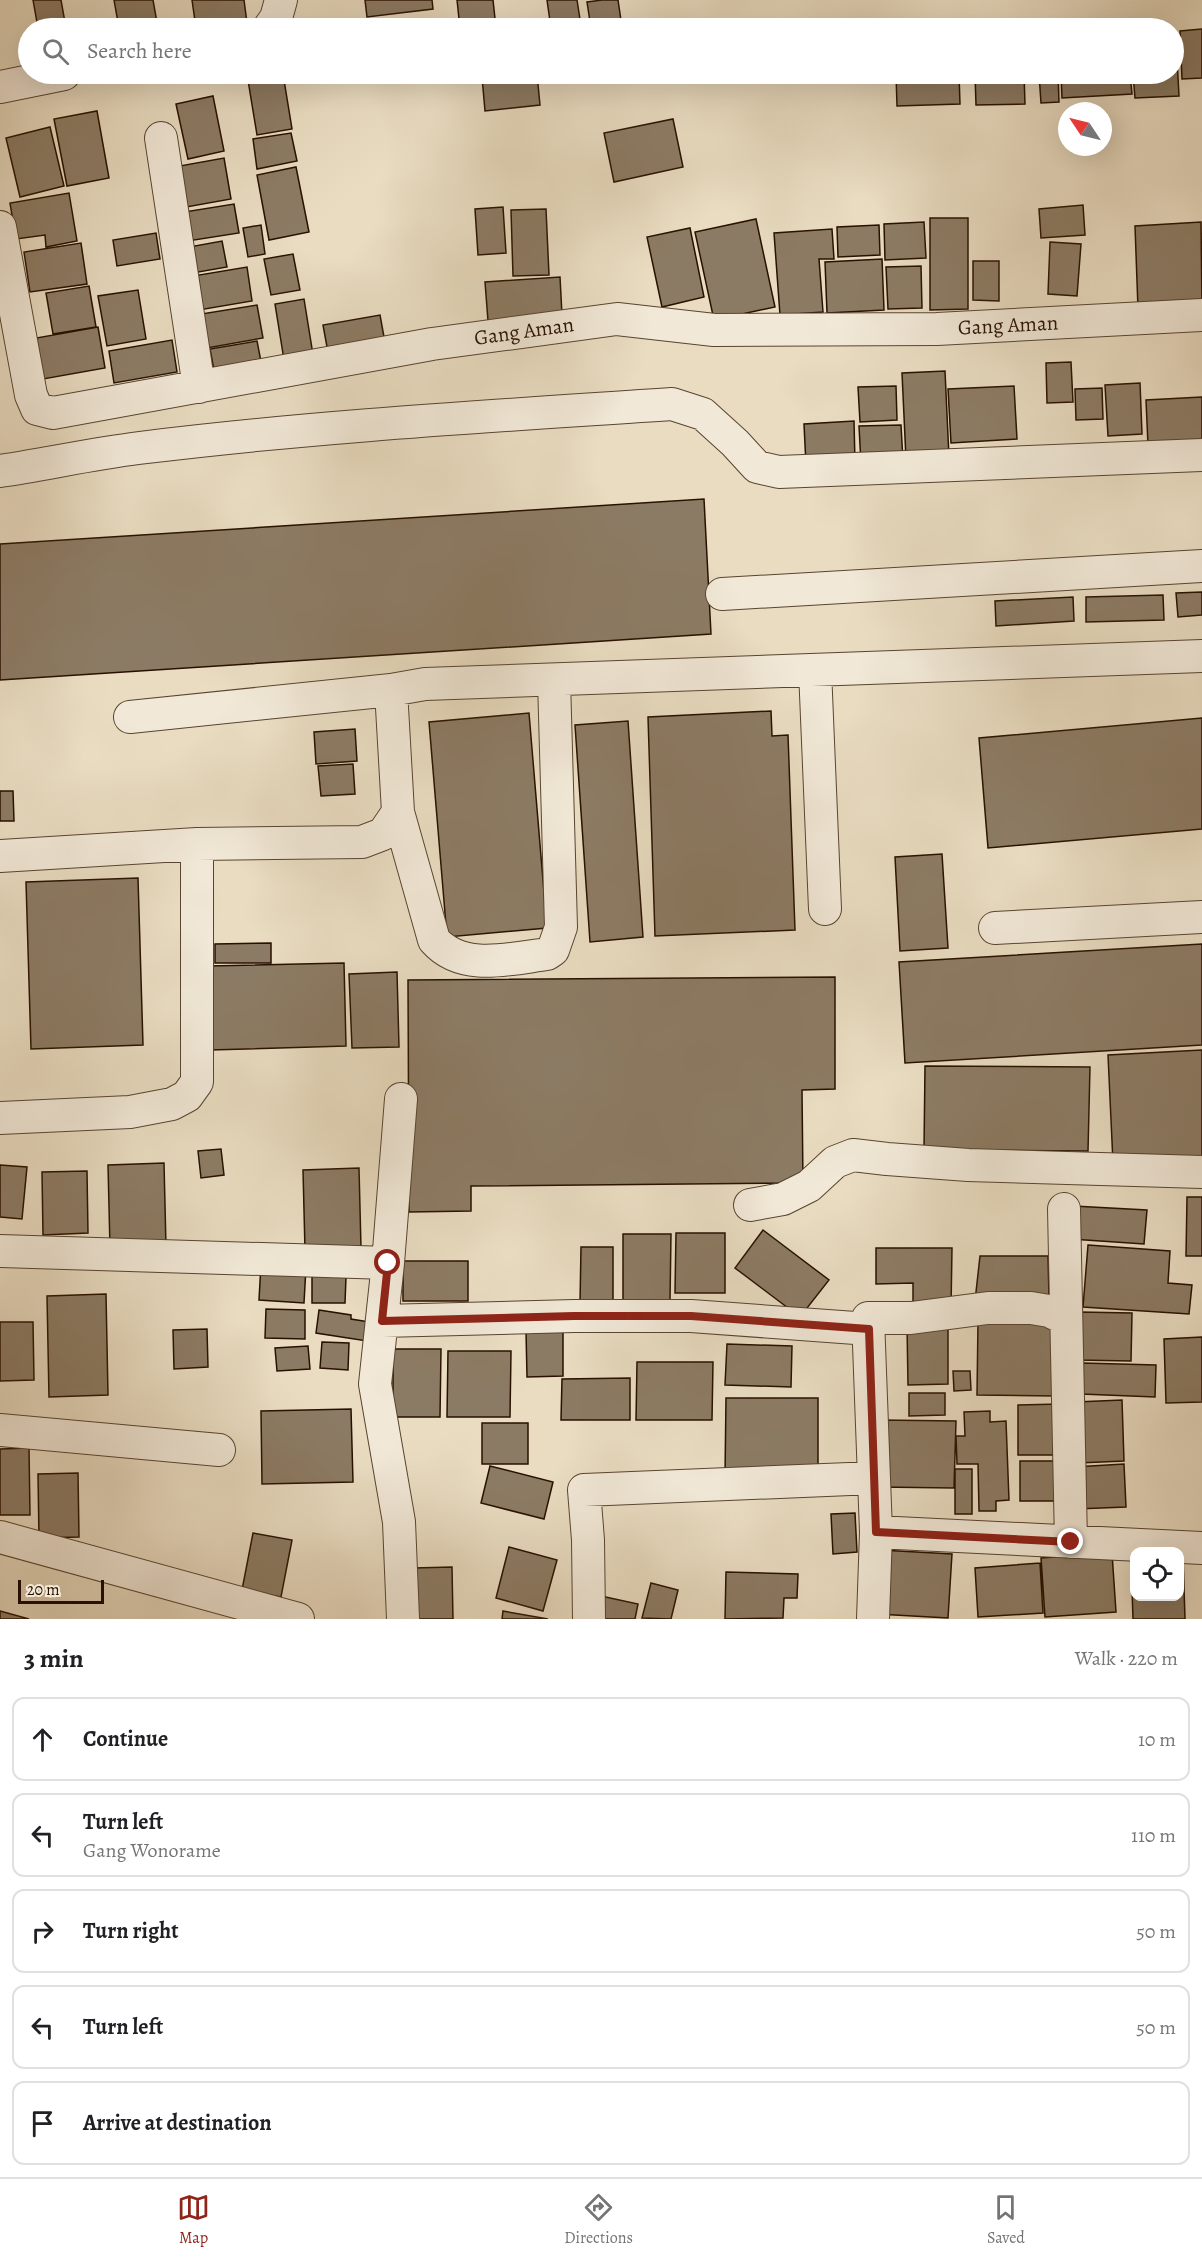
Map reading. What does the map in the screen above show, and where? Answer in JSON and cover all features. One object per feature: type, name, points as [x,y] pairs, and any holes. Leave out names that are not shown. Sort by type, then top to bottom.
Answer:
[{"type":"street","points":[[276,18],[281,0]]},
{"type":"street","points":[[0,87],[18,83]]},
{"type":"street","points":[[161,138],[199,387]]},
{"type":"street","name":"Gang Aman","points":[[0,227],[31,395],[37,409],[53,413],[432,344],[617,319],[714,330],[937,329],[1202,315]]},
{"type":"street","points":[[0,471],[137,448],[253,436],[463,418],[672,404],[703,414],[757,467],[779,472],[1202,455]]},
{"type":"street","points":[[722,594],[1202,566]]},
{"type":"street","points":[[130,717],[391,690],[425,684],[1202,656]]},
{"type":"street","points":[[815,670],[825,909]]},
{"type":"street","points":[[391,690],[399,812],[434,940],[443,951],[456,957],[484,962],[547,954],[553,950],[561,927],[554,680]]},
{"type":"street","points":[[0,856],[197,844],[362,842],[383,834],[399,812]]},
{"type":"street","points":[[0,1118],[130,1112],[172,1104],[187,1096],[197,1082],[197,844]]},
{"type":"street","points":[[995,928],[1202,917]]},
{"type":"street","points":[[401,1099],[388,1263],[375,1384],[399,1522],[403,1619]]},
{"type":"street","points":[[750,1205],[783,1199],[809,1186],[835,1162],[854,1155],[968,1165],[1202,1172]]},
{"type":"street","points":[[1064,1209],[1071,1542]]},
{"type":"street","points":[[0,1251],[388,1263]]},
{"type":"street","points":[[873,1619],[876,1532],[868,1318],[911,1318],[988,1308],[1040,1308],[1066,1319]]},
{"type":"street","points":[[382,1321],[574,1316],[691,1316],[869,1329]]},
{"type":"street","points":[[0,1430],[219,1450]]},
{"type":"street","points":[[589,1619],[588,1540],[584,1490],[874,1478]]},
{"type":"street","points":[[876,1532],[1202,1548]]},
{"type":"street","points":[[0,1537],[298,1619]]},
{"type":"building","points":[[33,0],[61,0],[64,18],[36,18]]},
{"type":"building","points":[[114,0],[153,0],[156,18],[117,18]]},
{"type":"building","points":[[192,0],[244,0],[246,18],[195,18]]},
{"type":"building","points":[[365,0],[432,0],[433,9],[367,17]]},
{"type":"building","points":[[457,0],[493,0],[495,18],[459,18]]},
{"type":"building","points":[[547,0],[577,0],[580,18],[550,18]]},
{"type":"building","points":[[618,0],[621,18],[589,18],[587,2]]},
{"type":"building","points":[[1202,29],[1202,78],[1184,79],[1184,31]]},
{"type":"building","points":[[249,84],[285,84],[292,129],[257,135]]},
{"type":"building","points":[[483,84],[538,84],[540,105],[485,111]]},
{"type":"building","points":[[896,84],[959,84],[960,104],[897,106]]},
{"type":"building","points":[[975,84],[1024,84],[1025,104],[976,105]]},
{"type":"building","points":[[1040,84],[1058,84],[1058,102],[1041,103]]},
{"type":"building","points":[[1061,84],[1131,84],[1132,94],[1062,98]]},
{"type":"building","points":[[1134,84],[1178,84],[1179,96],[1135,98]]},
{"type":"building","points":[[213,96],[224,151],[188,159],[176,104]]},
{"type":"building","points":[[97,111],[109,178],[67,186],[54,119]]},
{"type":"building","points":[[673,119],[683,167],[614,182],[604,133]]},
{"type":"building","points":[[50,127],[64,186],[20,197],[6,138]]},
{"type":"building","points":[[291,133],[297,161],[257,169],[253,139]]},
{"type":"building","points":[[224,158],[231,199],[181,208],[174,167]]},
{"type":"building","points":[[296,167],[309,232],[269,240],[257,175]]},
{"type":"building","points":[[69,193],[77,241],[46,247],[45,235],[16,239],[10,203]]},
{"type":"building","points":[[234,204],[239,233],[188,241],[184,212]]},
{"type":"building","points":[[1083,205],[1085,235],[1041,238],[1039,209]]},
{"type":"building","points":[[503,207],[506,253],[478,255],[475,209]]},
{"type":"building","points":[[546,209],[549,275],[513,276],[511,210]]},
{"type":"building","points":[[930,218],[968,218],[968,309],[930,310]]},
{"type":"building","points":[[756,219],[775,307],[714,320],[695,232]]},
{"type":"building","points":[[924,222],[926,258],[885,260],[884,224]]},
{"type":"building","points":[[1201,222],[1202,306],[1138,309],[1135,226]]},
{"type":"building","points":[[261,225],[265,254],[248,257],[243,228]]},
{"type":"building","points":[[879,225],[880,255],[838,257],[837,227]]},
{"type":"building","points":[[690,228],[704,297],[662,307],[647,237]]},
{"type":"building","points":[[832,229],[834,259],[819,259],[823,312],[780,315],[774,233]]},
{"type":"building","points":[[156,233],[160,259],[117,266],[113,240]]},
{"type":"building","points":[[222,241],[227,267],[193,273],[189,247]]},
{"type":"building","points":[[1050,242],[1081,244],[1077,296],[1048,294]]},
{"type":"building","points":[[81,243],[87,284],[30,292],[24,252]]},
{"type":"building","points":[[293,254],[300,290],[271,295],[264,259]]},
{"type":"building","points":[[882,259],[884,310],[827,313],[825,262]]},
{"type":"building","points":[[973,261],[999,261],[999,301],[973,300]]},
{"type":"building","points":[[921,266],[922,308],[888,309],[886,267]]},
{"type":"building","points":[[247,267],[252,301],[199,310],[193,276]]},
{"type":"building","points":[[560,277],[562,315],[488,321],[485,282]]},
{"type":"building","points":[[89,286],[96,327],[53,334],[46,293]]},
{"type":"building","points":[[138,290],[146,339],[107,346],[98,296]]},
{"type":"building","points":[[304,299],[314,361],[285,366],[275,304]]},
{"type":"building","points":[[257,305],[263,338],[207,348],[201,314]]},
{"type":"building","points":[[380,315],[386,348],[329,358],[323,325]]},
{"type":"building","points":[[98,327],[105,368],[32,381],[25,340]]},
{"type":"building","points":[[172,340],[177,372],[114,383],[109,351]]},
{"type":"building","points":[[257,341],[263,372],[216,381],[210,349]]},
{"type":"building","points":[[1071,362],[1073,402],[1047,403],[1046,363]]},
{"type":"building","points":[[945,371],[949,457],[906,459],[902,373]]},
{"type":"building","points":[[1140,383],[1142,434],[1108,436],[1105,385]]},
{"type":"building","points":[[896,386],[897,420],[860,422],[858,387]]},
{"type":"building","points":[[1014,386],[1017,439],[951,443],[948,389]]},
{"type":"building","points":[[1102,388],[1103,419],[1076,420],[1075,389]]},
{"type":"building","points":[[1202,397],[1202,442],[1148,445],[1146,400]]},
{"type":"building","points":[[854,421],[855,463],[806,465],[804,424]]},
{"type":"building","points":[[901,425],[903,461],[861,464],[859,426]]},
{"type":"building","points":[[704,499],[711,634],[0,680],[0,544]]},
{"type":"building","points":[[1202,592],[1202,615],[1178,617],[1176,593]]},
{"type":"building","points":[[1163,595],[1164,620],[1086,622],[1086,597]]},
{"type":"building","points":[[1073,597],[1074,621],[996,626],[995,601]]},
{"type":"building","points":[[771,711],[772,736],[788,735],[795,930],[655,936],[648,717]]},
{"type":"building","points":[[529,713],[547,928],[447,937],[429,722]]},
{"type":"building","points":[[1202,718],[1202,829],[988,848],[979,738]]},
{"type":"building","points":[[628,721],[643,937],[590,942],[575,725]]},
{"type":"building","points":[[355,729],[357,761],[316,764],[314,732]]},
{"type":"building","points":[[353,764],[355,794],[321,796],[318,766]]},
{"type":"building","points":[[0,791],[13,791],[14,821],[0,821]]},
{"type":"building","points":[[942,854],[948,948],[900,951],[895,857]]},
{"type":"building","points":[[138,878],[143,1045],[31,1049],[26,882]]},
{"type":"building","points":[[271,943],[271,963],[215,963],[215,944]]},
{"type":"building","points":[[1202,944],[1202,1045],[905,1063],[899,962]]},
{"type":"building","points":[[344,963],[346,1046],[210,1050],[208,966]]},
{"type":"building","points":[[397,972],[399,1047],[352,1048],[349,974]]},
{"type":"building","points":[[835,977],[835,1089],[802,1090],[803,1183],[471,1186],[471,1211],[409,1212],[408,980]]},
{"type":"building","points":[[1202,1050],[1202,1158],[1113,1163],[1108,1055]]},
{"type":"building","points":[[925,1066],[1090,1067],[1088,1151],[924,1150]]},
{"type":"building","points":[[221,1149],[224,1175],[201,1178],[198,1151]]},
{"type":"building","points":[[164,1163],[166,1247],[110,1248],[108,1165]]},
{"type":"building","points":[[0,1165],[27,1167],[22,1219],[0,1217]]},
{"type":"building","points":[[359,1168],[361,1248],[305,1250],[303,1170]]},
{"type":"building","points":[[87,1171],[88,1233],[43,1235],[42,1172]]},
{"type":"building","points":[[1187,1197],[1202,1197],[1202,1256],[1186,1256]]},
{"type":"building","points":[[1073,1206],[1147,1210],[1144,1244],[1071,1239]]},
{"type":"building","points":[[763,1230],[829,1280],[800,1317],[735,1268]]},
{"type":"building","points":[[676,1233],[725,1233],[725,1293],[675,1293]]},
{"type":"building","points":[[623,1234],[671,1234],[670,1301],[623,1301]]},
{"type":"building","points":[[1088,1245],[1170,1251],[1168,1283],[1192,1285],[1189,1314],[1083,1307]]},
{"type":"building","points":[[581,1247],[613,1247],[613,1303],[580,1304]]},
{"type":"building","points":[[876,1248],[952,1248],[951,1309],[913,1309],[913,1283],[876,1284]]},
{"type":"building","points":[[980,1256],[1048,1256],[1049,1298],[975,1301]]},
{"type":"building","points":[[403,1261],[468,1261],[468,1301],[403,1301]]},
{"type":"building","points":[[261,1264],[306,1267],[304,1303],[259,1300]]},
{"type":"building","points":[[312,1276],[346,1277],[345,1303],[312,1303]]},
{"type":"building","points":[[106,1294],[108,1395],[49,1397],[47,1296]]},
{"type":"building","points":[[266,1309],[305,1310],[305,1339],[265,1338]]},
{"type":"building","points":[[319,1310],[351,1315],[351,1319],[370,1322],[367,1341],[316,1333]]},
{"type":"building","points":[[1079,1312],[1132,1313],[1131,1361],[1077,1360]]},
{"type":"building","points":[[978,1321],[1058,1323],[1056,1396],[977,1395]]},
{"type":"building","points":[[0,1322],[33,1322],[34,1380],[0,1381]]},
{"type":"building","points":[[948,1324],[948,1384],[908,1385],[907,1325]]},
{"type":"building","points":[[207,1329],[208,1367],[174,1369],[173,1330]]},
{"type":"building","points":[[563,1330],[563,1376],[527,1377],[526,1331]]},
{"type":"building","points":[[1202,1337],[1202,1402],[1166,1403],[1164,1339]]},
{"type":"building","points":[[322,1342],[349,1343],[348,1370],[320,1368]]},
{"type":"building","points":[[727,1344],[792,1346],[791,1387],[725,1385]]},
{"type":"building","points":[[308,1346],[310,1369],[277,1371],[275,1348]]},
{"type":"building","points":[[393,1349],[441,1349],[440,1417],[393,1417]]},
{"type":"building","points":[[448,1351],[511,1351],[510,1417],[447,1417]]},
{"type":"building","points":[[637,1362],[713,1362],[712,1420],[636,1420]]},
{"type":"building","points":[[1082,1363],[1156,1365],[1155,1397],[1081,1394]]},
{"type":"building","points":[[953,1371],[970,1371],[971,1390],[954,1391]]},
{"type":"building","points":[[630,1378],[630,1420],[561,1420],[562,1379]]},
{"type":"building","points":[[909,1393],[945,1393],[945,1415],[909,1416]]},
{"type":"building","points":[[726,1398],[818,1398],[818,1477],[725,1476]]},
{"type":"building","points":[[1122,1400],[1124,1461],[1078,1463],[1076,1402]]},
{"type":"building","points":[[1060,1404],[1061,1455],[1018,1455],[1018,1405]]},
{"type":"building","points":[[351,1409],[353,1482],[262,1484],[261,1411]]},
{"type":"building","points":[[990,1411],[990,1422],[1006,1421],[1009,1500],[996,1501],[996,1511],[979,1511],[978,1464],[957,1464],[956,1436],[965,1436],[964,1412]]},
{"type":"building","points":[[880,1420],[956,1421],[954,1488],[878,1487]]},
{"type":"building","points":[[482,1423],[528,1423],[528,1464],[482,1464]]},
{"type":"building","points":[[29,1448],[30,1515],[0,1515],[0,1449]]},
{"type":"building","points":[[1020,1461],[1060,1461],[1060,1501],[1020,1501]]},
{"type":"building","points":[[1124,1464],[1126,1507],[1076,1509],[1074,1467]]},
{"type":"building","points":[[490,1466],[553,1482],[544,1519],[481,1503]]},
{"type":"building","points":[[955,1469],[972,1469],[972,1514],[955,1514]]},
{"type":"building","points":[[78,1473],[79,1537],[39,1538],[38,1474]]},
{"type":"building","points":[[855,1513],[857,1552],[833,1554],[831,1514]]},
{"type":"building","points":[[253,1533],[292,1540],[281,1597],[242,1590]]},
{"type":"building","points":[[509,1547],[557,1560],[543,1611],[496,1598]]},
{"type":"building","points":[[880,1550],[952,1554],[948,1618],[877,1614]]},
{"type":"building","points":[[1112,1553],[1116,1612],[1045,1617],[1041,1558]]},
{"type":"building","points":[[1040,1563],[1043,1613],[978,1617],[975,1568]]},
{"type":"building","points":[[452,1567],[453,1619],[415,1619],[414,1568]]},
{"type":"building","points":[[726,1572],[798,1574],[797,1598],[784,1598],[783,1618],[725,1619]]},
{"type":"building","points":[[651,1583],[678,1590],[671,1619],[642,1618]]},
{"type":"building","points":[[1184,1588],[1185,1619],[1133,1619],[1132,1601],[1184,1601]]},
{"type":"building","points":[[601,1596],[638,1604],[635,1619],[596,1619]]},
{"type":"building","points":[[0,1611],[29,1619],[0,1619]]},
{"type":"building","points":[[503,1611],[548,1619],[502,1619]]},
{"type":"route","points":[[388,1263],[382,1321],[574,1316],[691,1316],[869,1329],[876,1532],[1071,1542]]}]
